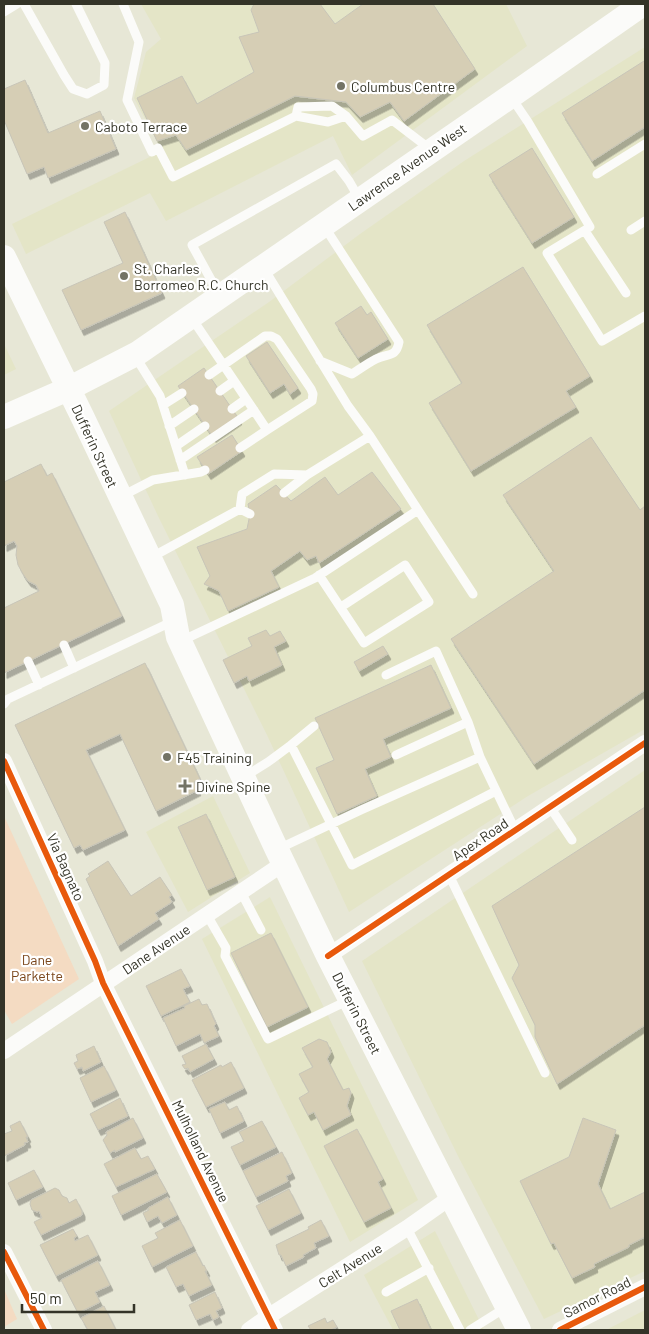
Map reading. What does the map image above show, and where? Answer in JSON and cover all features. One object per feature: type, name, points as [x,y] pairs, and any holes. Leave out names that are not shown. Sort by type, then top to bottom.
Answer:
[{"type":"main road","name":"Lawrence Avenue West","points":[[4,403],[58,386],[134,356],[643,4]]},
{"type":"main road","name":"Dufferin Street","points":[[4,257],[58,386],[158,614],[175,634],[328,956],[519,1330]]},
{"type":"main road","name":"Dufferin Street","points":[[4,289],[58,386],[82,416],[172,605],[175,634]]},
{"type":"main road","name":"Lawrence Avenue West","points":[[4,416],[134,344],[171,330]]},
{"type":"street","name":"Apex Road","points":[[328,956],[645,743]]},
{"type":"street","name":"Via Bagnato","points":[[4,760],[95,961],[103,984]]},
{"type":"street","name":"Dane Avenue","points":[[4,1051],[241,892],[280,857]]},
{"type":"street","name":"Mulholland Avenue","points":[[103,984],[272,1323]]},
{"type":"street","name":"Celt Avenue","points":[[249,1330],[272,1323],[451,1197]]},
{"type":"street","points":[[4,1252],[44,1330]]},
{"type":"street","name":"Samor Road","points":[[560,1330],[645,1287]]},
{"type":"lane","points":[[4,12],[17,4]]},
{"type":"lane","points":[[24,4],[72,89],[87,94],[104,85],[105,63],[76,4]]},
{"type":"lane","points":[[123,4],[139,42],[127,100],[152,152],[158,148],[173,177],[296,116],[328,122],[346,116]]},
{"type":"lane","points":[[511,96],[590,227],[547,254],[602,341],[645,316]]},
{"type":"lane","points":[[296,116],[298,107],[332,106],[346,116],[363,136],[392,120],[432,150]]},
{"type":"lane","points":[[596,174],[645,144]]},
{"type":"lane","points":[[220,296],[192,245],[336,164],[360,200]]},
{"type":"lane","points":[[631,230],[645,221]]},
{"type":"lane","points":[[320,361],[352,374],[377,358],[392,354],[398,349],[399,342],[324,225]]},
{"type":"lane","points":[[585,231],[626,293]]},
{"type":"lane","points":[[263,267],[348,406],[370,436],[473,594]]},
{"type":"lane","points":[[191,317],[267,430]]},
{"type":"lane","points":[[209,375],[264,336],[271,336],[277,339],[311,389],[313,394],[312,401],[240,448]]},
{"type":"lane","points":[[134,356],[160,396],[185,475]]},
{"type":"lane","points":[[220,391],[234,381]]},
{"type":"lane","points":[[163,405],[182,392]]},
{"type":"lane","points":[[232,409],[246,399]]},
{"type":"lane","points":[[169,426],[194,410]]},
{"type":"lane","points":[[180,460],[254,410]]},
{"type":"lane","points":[[176,446],[205,426]]},
{"type":"lane","points":[[284,493],[307,475],[370,436]]},
{"type":"lane","points":[[119,497],[153,480],[205,470]]},
{"type":"lane","points":[[240,509],[242,494],[274,474],[307,475]]},
{"type":"lane","points":[[240,509],[250,514]]},
{"type":"lane","points":[[150,558],[240,509]]},
{"type":"lane","points":[[4,704],[8,699],[74,668],[175,634],[319,575],[418,510]]},
{"type":"lane","points":[[319,575],[340,607],[364,643],[430,602],[405,565],[340,607]]},
{"type":"lane","points":[[64,645],[74,668]]},
{"type":"lane","points":[[386,675],[436,651],[468,722],[480,757],[515,830]]},
{"type":"lane","points":[[28,662],[39,685]]},
{"type":"lane","points":[[396,755],[468,722]]},
{"type":"lane","points":[[244,776],[268,762],[314,726]]},
{"type":"lane","points":[[291,745],[352,865],[496,791]]},
{"type":"lane","points":[[280,857],[331,824],[480,757]]},
{"type":"lane","points":[[550,807],[572,840]]},
{"type":"lane","points":[[449,875],[545,1073]]},
{"type":"lane","points":[[241,892],[261,930]]},
{"type":"lane","points":[[207,915],[226,948],[225,956],[268,1039],[350,999]]},
{"type":"lane","points":[[407,1228],[460,1330]]},
{"type":"lane","points":[[386,1292],[429,1268]]},
{"type":"lane","points":[[470,1330],[507,1306]]},
{"type":"shaded area","points":[[141,4],[506,4],[527,46],[352,175],[333,136],[166,221],[150,193],[26,254],[12,224],[162,151],[134,98],[146,52],[161,39]]},
{"type":"shaded area","points":[[645,47],[645,729],[528,796],[349,912],[267,735],[158,516],[109,411],[269,302],[360,234],[464,161]]},
{"type":"shaded area","points":[[4,344],[16,369],[4,375]]},
{"type":"shaded area","points":[[645,770],[645,1271],[544,1319],[460,1160],[362,961]]},
{"type":"shaded area","points":[[213,796],[250,873],[188,912],[146,832]]},
{"type":"shaded area","points":[[270,897],[418,1200],[350,1242],[202,939]]},
{"type":"shaded area","points":[[435,1231],[484,1330],[393,1330],[364,1275]]},
{"type":"shaded area","points":[[645,1310],[645,1330],[606,1330]]},
{"type":"green space","name":"Dane Parkette","points":[[4,816],[79,979],[12,1024],[4,1010]]},
{"type":"green space","points":[[4,1289],[17,1319],[4,1327]]},
{"type":"building","name":"Columbus Centre","points":[[254,4],[320,4],[335,24],[363,4],[433,4],[475,69],[404,121],[390,102],[360,117],[346,102],[295,96],[186,150],[176,135],[157,141],[137,98],[182,76],[197,104],[254,72],[239,37],[259,32],[251,10]]},
{"type":"building","points":[[644,61],[645,127],[592,161],[562,113]]},
{"type":"building","name":"Caboto Terrace","points":[[25,80],[48,133],[100,111],[116,149],[48,178],[44,167],[27,174],[4,120],[4,89]]},
{"type":"building","points":[[532,148],[574,217],[532,243],[489,175]]},
{"type":"building","name":"St. Charles Borromeo R.C. Church","points":[[125,212],[162,293],[81,330],[62,290],[123,263],[104,222]]},
{"type":"building","points":[[523,267],[590,376],[566,391],[576,407],[471,471],[429,403],[462,383],[427,325]]},
{"type":"building","points":[[361,306],[367,315],[371,312],[388,339],[358,358],[335,323]]},
{"type":"building","points":[[267,342],[298,388],[290,394],[284,384],[270,393],[246,356]]},
{"type":"building","points":[[204,368],[239,419],[213,437],[178,386]]},
{"type":"building","points":[[232,435],[242,451],[208,474],[197,457]]},
{"type":"building","points":[[591,437],[640,510],[645,506],[645,690],[534,764],[451,639],[554,571],[503,495]]},
{"type":"building","points":[[41,464],[47,476],[52,473],[122,616],[4,673],[4,608],[39,591],[36,585],[28,581],[18,565],[17,546],[14,541],[4,546],[4,482]]},
{"type":"building","points":[[372,472],[401,509],[319,563],[316,556],[307,560],[300,551],[271,571],[279,587],[228,611],[219,591],[204,584],[210,576],[197,547],[247,529],[250,514],[248,504],[276,485],[291,501],[325,477],[338,495]]},
{"type":"building","points":[[266,630],[270,636],[280,631],[286,641],[274,647],[282,665],[249,681],[247,676],[234,683],[223,660],[252,646],[248,638]]},
{"type":"building","points":[[383,646],[388,654],[359,671],[354,662]]},
{"type":"building","points":[[145,663],[200,779],[194,782],[198,790],[156,811],[120,734],[86,750],[125,830],[83,850],[80,845],[74,848],[15,725]]},
{"type":"building","points":[[431,665],[451,708],[383,739],[391,757],[365,769],[377,796],[337,814],[316,768],[334,760],[315,718]]},
{"type":"building","points":[[645,807],[645,1025],[557,1084],[535,1037],[535,1025],[512,978],[519,965],[492,906]]},
{"type":"building","points":[[206,814],[235,877],[207,890],[178,827]]},
{"type":"building","points":[[108,861],[131,896],[160,877],[172,895],[169,897],[172,902],[155,913],[159,919],[118,946],[86,879],[90,876],[88,874]]},
{"type":"building","points":[[271,933],[308,1007],[267,1027],[231,953]]},
{"type":"building","points":[[181,969],[190,986],[183,989],[190,1002],[161,1016],[146,986]]},
{"type":"building","points":[[199,999],[202,1005],[207,1004],[219,1036],[204,1043],[200,1034],[176,1046],[163,1018]]},
{"type":"building","points":[[319,1039],[327,1042],[331,1052],[327,1059],[343,1090],[349,1088],[351,1093],[347,1106],[351,1115],[323,1130],[314,1112],[308,1115],[299,1098],[309,1092],[299,1074],[313,1067],[302,1048]]},
{"type":"building","points":[[206,1044],[214,1059],[190,1072],[188,1068],[185,1069],[182,1065],[186,1064],[182,1056]]},
{"type":"building","points":[[94,1046],[101,1062],[83,1071],[82,1067],[77,1069],[74,1063],[78,1061],[76,1055]]},
{"type":"building","points":[[231,1062],[244,1088],[206,1107],[192,1080]]},
{"type":"building","points":[[104,1066],[116,1090],[91,1102],[80,1078]]},
{"type":"building","points":[[120,1098],[128,1116],[98,1130],[90,1114]]},
{"type":"building","points":[[225,1102],[229,1110],[237,1106],[244,1121],[220,1133],[209,1109]]},
{"type":"building","points":[[133,1118],[143,1138],[110,1153],[103,1140],[107,1135],[106,1132]]},
{"type":"building","points":[[583,1118],[616,1130],[598,1184],[610,1209],[645,1192],[645,1237],[594,1264],[595,1267],[572,1278],[554,1243],[551,1244],[520,1181],[569,1157]]},
{"type":"building","points":[[20,1121],[28,1137],[26,1137],[28,1142],[4,1156],[4,1134],[12,1131],[10,1126]]},
{"type":"building","points":[[262,1121],[276,1147],[240,1165],[231,1147],[244,1141],[239,1132]]},
{"type":"building","points":[[357,1129],[383,1179],[378,1182],[391,1208],[364,1222],[324,1146]]},
{"type":"building","points":[[135,1148],[141,1159],[148,1156],[155,1169],[116,1187],[104,1164]]},
{"type":"building","points":[[282,1152],[292,1173],[286,1176],[288,1181],[256,1197],[243,1171]]},
{"type":"building","points":[[34,1170],[43,1187],[16,1200],[8,1183]]},
{"type":"building","points":[[157,1174],[167,1192],[121,1215],[112,1196]]},
{"type":"building","points":[[55,1188],[59,1190],[62,1196],[67,1198],[69,1203],[76,1199],[82,1215],[41,1235],[34,1222],[42,1218],[39,1211],[32,1210],[31,1200]]},
{"type":"building","points":[[289,1189],[301,1213],[268,1230],[256,1206]]},
{"type":"building","points":[[168,1197],[177,1215],[162,1223],[158,1216],[147,1222],[143,1213],[149,1210],[148,1208]]},
{"type":"building","points":[[180,1220],[193,1246],[152,1267],[142,1246],[158,1238],[155,1233]]},
{"type":"building","points":[[321,1220],[329,1236],[314,1243],[316,1248],[303,1255],[304,1257],[286,1266],[281,1255],[279,1255],[276,1245],[309,1229],[308,1227]]},
{"type":"building","points":[[73,1229],[77,1236],[74,1238],[75,1241],[88,1235],[98,1255],[56,1276],[40,1245]]},
{"type":"building","points":[[196,1252],[207,1271],[205,1271],[212,1285],[189,1296],[183,1284],[176,1287],[166,1267]]},
{"type":"building","points":[[98,1261],[110,1285],[95,1292],[100,1302],[78,1313],[61,1280]]},
{"type":"building","points":[[215,1292],[222,1308],[216,1311],[219,1317],[213,1320],[210,1314],[196,1320],[189,1305]]},
{"type":"building","points":[[417,1299],[431,1330],[400,1330],[391,1311]]},
{"type":"building","points":[[104,1306],[116,1330],[88,1330],[81,1318]]},
{"type":"building","points":[[325,1318],[327,1323],[333,1320],[337,1327],[331,1330],[311,1330],[308,1326]]},
{"type":"cycle path","points":[[328,956],[645,743]]},
{"type":"cycle path","points":[[4,761],[95,961],[103,983],[275,1330]]},
{"type":"cycle path","points":[[4,1252],[44,1330]]},
{"type":"cycle path","points":[[560,1330],[645,1287]]},
{"type":"place","name":"Columbus Centre","points":[[341,86]]},
{"type":"place","name":"Caboto Terrace","points":[[85,126]]},
{"type":"place","name":"St. Charles Borromeo R.C. Church","points":[[124,276]]},
{"type":"place","name":"F45 Training","points":[[167,757]]},
{"type":"place","name":"Divine Spine","points":[[185,786]]}]
